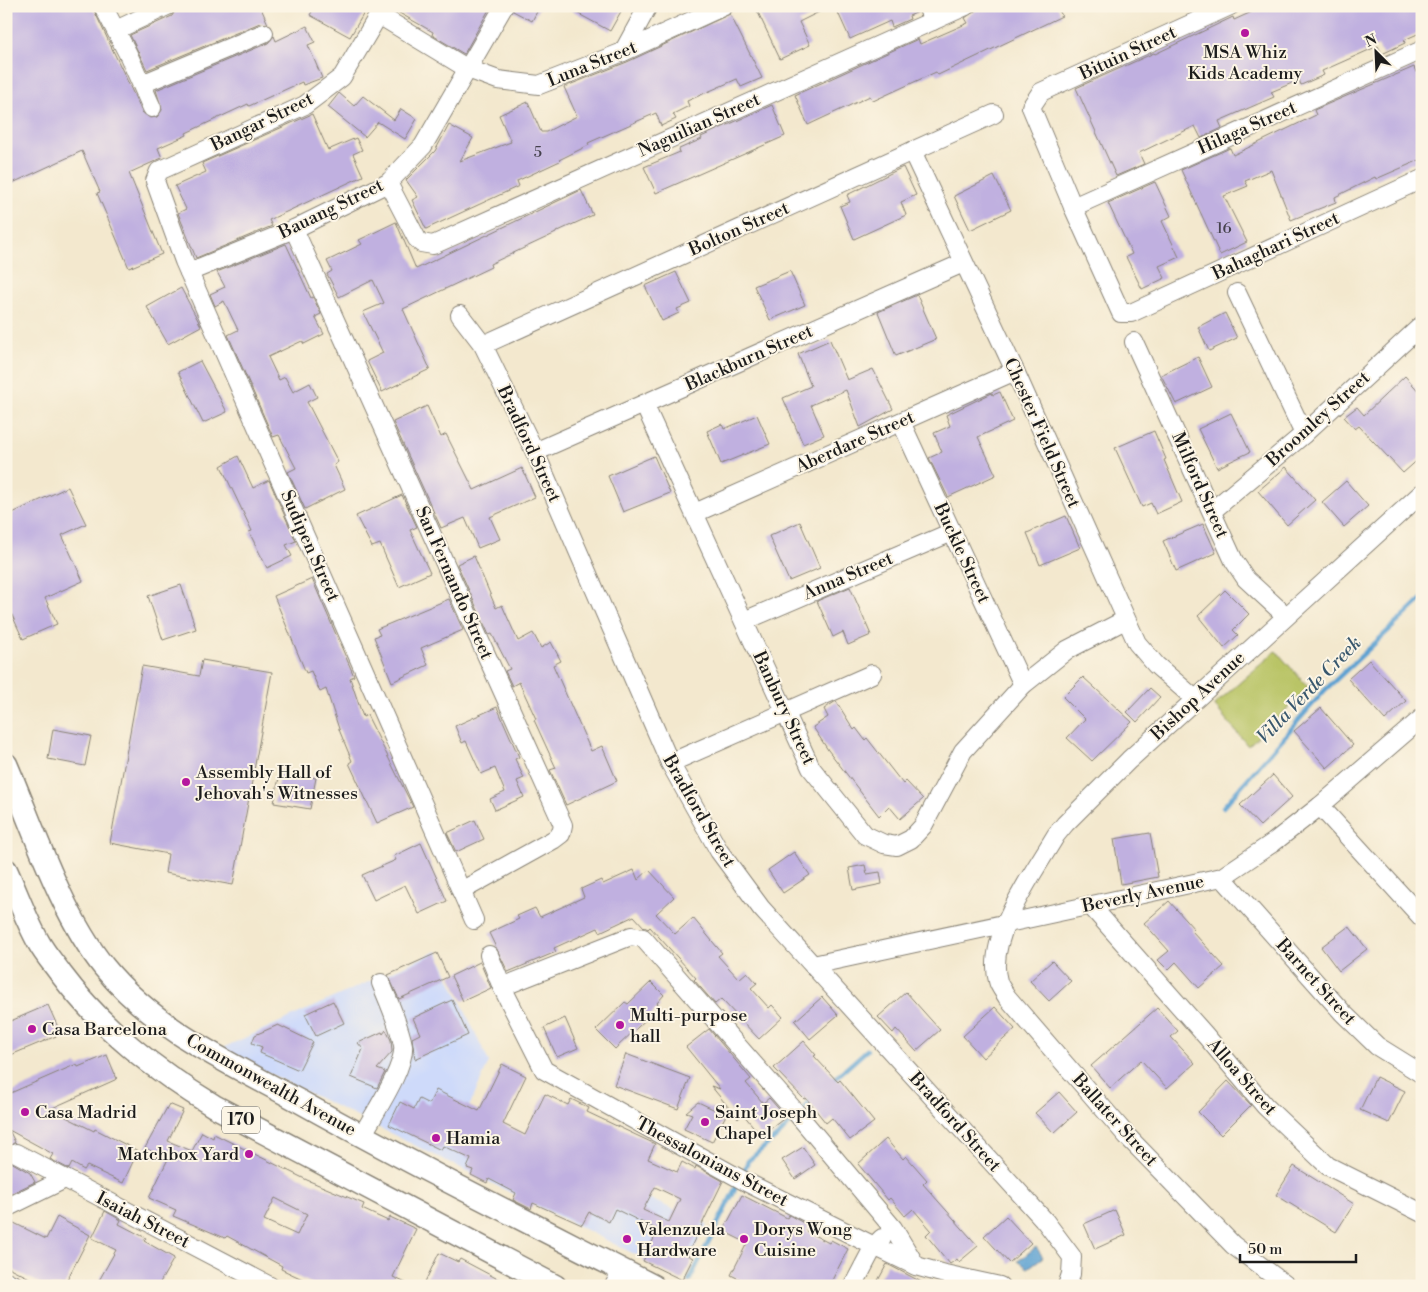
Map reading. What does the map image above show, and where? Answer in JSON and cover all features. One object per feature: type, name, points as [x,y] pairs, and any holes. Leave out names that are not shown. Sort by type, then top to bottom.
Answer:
[{"type":"main road","name":"Commonwealth Avenue","points":[[6,764],[66,905],[79,930],[104,967],[151,1015],[195,1043],[618,1278],[653,1286]]},
{"type":"main road","name":"170","points":[[6,870],[40,945],[70,986],[100,1020],[128,1047],[167,1077],[214,1106],[555,1286]]},
{"type":"street","points":[[103,6],[152,108]]},
{"type":"street","points":[[116,30],[167,6]]},
{"type":"street","name":"Bauang Street","points":[[189,272],[294,229],[388,183],[423,146],[504,6]]},
{"type":"street","points":[[623,52],[648,6]]},
{"type":"street","name":"Luna Street","points":[[381,11],[468,69],[498,80],[539,86],[623,52],[724,6]]},
{"type":"street","name":"Naguilian Street","points":[[388,183],[417,238],[421,243],[433,245],[930,13],[966,6]]},
{"type":"street","name":"Bituin Street","points":[[1073,207],[1031,107],[1042,92],[1230,6]]},
{"type":"street","name":"Bangar Street","points":[[159,171],[304,105],[342,76],[381,11]]},
{"type":"street","points":[[142,84],[264,34]]},
{"type":"street","name":"Hilaga Street","points":[[1073,207],[1422,50]]},
{"type":"street","name":"Bolton Street","points":[[483,345],[994,114]]},
{"type":"street","name":"Chester Field Street","points":[[912,151],[1015,371],[1125,620],[1137,643],[1156,665],[1195,699]]},
{"type":"street","name":"Sudipen Street","points":[[159,171],[155,181],[157,193],[189,272],[474,920]]},
{"type":"street","name":"Bahaghari Street","points":[[1073,207],[1121,313],[1131,313],[1422,179]]},
{"type":"street","name":"San Fernando Street","points":[[294,229],[563,825],[561,834],[553,840],[462,891]]},
{"type":"street","name":"Blackburn Street","points":[[535,452],[963,263]]},
{"type":"street","points":[[1237,293],[1304,434]]},
{"type":"street","name":"Bradford Street","points":[[460,315],[483,345],[535,452],[670,764],[719,851],[761,908],[1044,1221],[1072,1257],[1071,1274],[1067,1286]]},
{"type":"street","name":"Broomley Street","points":[[1212,511],[1304,434],[1422,325]]},
{"type":"street","name":"Milford Street","points":[[1134,342],[1234,561],[1246,579],[1285,615]]},
{"type":"street","name":"Aberdare Street","points":[[695,513],[1015,371]]},
{"type":"street","name":"Banbury Street","points":[[644,404],[811,768],[866,835],[884,844],[897,846],[911,839],[923,826],[962,751],[1022,685],[1067,650],[1125,620]]},
{"type":"street","name":"Buckle Street","points":[[901,422],[1022,685]]},
{"type":"street","name":"Bishop Avenue","points":[[1003,925],[1056,835],[1128,760],[1285,615],[1422,493]]},
{"type":"street","name":"Anna Street","points":[[744,621],[952,532]]},
{"type":"street","points":[[670,764],[872,674]]},
{"type":"street","name":"Beverly Avenue","points":[[813,965],[1222,877],[1274,842],[1419,727]]},
{"type":"street","points":[[1320,806],[1422,918]]},
{"type":"street","name":"Barnet Street","points":[[1222,877],[1343,1014],[1377,1046],[1422,1074]]},
{"type":"street","name":"Alloa Street","points":[[1091,906],[1265,1106],[1328,1166],[1422,1213]]},
{"type":"street","name":"Ballater Street","points":[[1003,925],[996,964],[998,982],[1007,997],[1134,1143],[1233,1245],[1287,1286]]},
{"type":"street","points":[[489,955],[502,987],[630,936],[643,938],[798,1115],[893,1228],[916,1266]]},
{"type":"street","points":[[362,1136],[401,1062],[403,1047],[381,983]]},
{"type":"street","name":"Thessalonians Street","points":[[502,987],[544,1070],[739,1179],[916,1266],[1000,1286]]},
{"type":"street","name":"Isaiah Street","points":[[16,1153],[270,1286]]},
{"type":"street","points":[[6,1208],[65,1179]]},
{"type":"street","points":[[853,1286],[874,1246],[893,1228]]},
{"type":"street","points":[[6,1281],[16,1286]]},
{"type":"shaded area","points":[[437,951],[489,1062],[466,1114],[707,1225],[679,1276],[220,1049]]},
{"type":"green space","points":[[1276,651],[1309,688],[1248,746],[1214,705]]},
{"type":"water","points":[[1036,1247],[1043,1257],[1028,1268],[1018,1261]]},
{"type":"building","points":[[19,6],[92,6],[142,112],[150,118],[157,117],[162,110],[156,90],[268,43],[274,36],[276,41],[307,26],[315,42],[308,45],[322,78],[303,85],[302,82],[249,106],[248,104],[186,133],[187,135],[158,148],[162,158],[129,173],[162,254],[129,268],[97,193],[100,192],[82,151],[6,186],[6,12]]},
{"type":"building","points":[[178,6],[260,6],[268,24],[260,23],[147,70],[130,35],[172,16]]},
{"type":"building","points":[[315,6],[368,6],[350,37],[310,15]]},
{"type":"building","points":[[395,6],[491,6],[464,54],[432,35],[433,32],[394,10]]},
{"type":"building","points":[[515,6],[540,6],[532,21],[513,11]]},
{"type":"building","points":[[564,6],[624,6],[610,31]]},
{"type":"building","points":[[755,6],[831,6],[799,22],[810,45],[780,59]]},
{"type":"building","points":[[835,6],[917,6],[918,12],[909,16],[910,19],[892,27],[890,21],[850,39]]},
{"type":"building","points":[[982,6],[1057,6],[1062,16],[938,75],[936,72],[873,101],[870,96],[808,125],[795,95],[918,39],[920,44],[968,23],[965,18]]},
{"type":"building","points":[[1254,6],[1415,6],[1422,21],[1422,32],[1404,40],[1405,43],[1382,54],[1378,46],[1322,71],[1324,75],[1301,85],[1299,80],[1271,92],[1274,97],[1219,121],[1222,128],[1201,138],[1195,126],[1139,153],[1144,164],[1116,176],[1076,88],[1155,54],[1233,17],[1234,20],[1256,10]]},
{"type":"building","points":[[730,14],[762,78],[741,87],[737,79],[687,101],[689,106],[673,114],[676,119],[661,126],[656,113],[588,143],[589,145],[560,161],[517,181],[519,186],[426,229],[412,200],[418,197],[406,180],[435,151],[449,125],[473,138],[460,161],[511,142],[499,115],[528,102],[541,132],[546,132],[577,116],[564,87],[627,62]]},
{"type":"building","points":[[1414,67],[1416,72],[1422,70],[1422,159],[1376,179],[1375,177],[1335,197],[1336,202],[1291,220],[1271,170],[1245,181],[1248,186],[1224,196],[1247,242],[1220,255],[1181,170],[1230,148],[1233,155],[1316,115],[1314,110]]},
{"type":"building","points":[[339,93],[354,106],[363,96],[394,120],[401,109],[417,119],[405,139],[378,122],[365,137],[328,107]]},
{"type":"building","points":[[772,105],[785,136],[656,193],[644,167],[680,152],[679,149],[702,139],[701,137]]},
{"type":"building","points":[[312,114],[328,150],[356,138],[362,150],[353,154],[363,176],[269,220],[272,226],[196,258],[178,213],[186,209],[175,186],[206,172],[202,163]]},
{"type":"building","points":[[903,167],[916,195],[901,202],[906,215],[854,239],[840,206],[850,202],[847,195]]},
{"type":"building","points":[[994,176],[1011,210],[970,230],[954,196]]},
{"type":"building","points":[[1155,182],[1171,216],[1162,221],[1179,257],[1159,266],[1165,278],[1142,289],[1126,257],[1132,254],[1108,203]]},
{"type":"building","points":[[581,190],[593,215],[490,264],[491,267],[403,309],[430,369],[382,392],[367,361],[383,353],[363,312],[384,303],[373,280],[339,297],[327,274],[332,271],[327,261],[362,244],[359,240],[396,222],[416,269]]},
{"type":"building","points":[[286,244],[311,298],[313,297],[321,314],[315,317],[324,334],[304,344],[302,341],[268,357],[279,380],[285,377],[293,392],[310,383],[317,397],[307,402],[338,462],[334,465],[345,489],[305,509],[288,472],[296,468],[279,435],[273,437],[228,335],[238,330],[224,301],[215,306],[210,294],[225,287],[217,272]]},
{"type":"building","points":[[790,271],[805,305],[770,320],[754,286]]},
{"type":"building","points":[[676,272],[691,303],[677,309],[679,313],[662,321],[645,286]]},
{"type":"building","points":[[181,288],[201,326],[168,344],[147,307]]},
{"type":"building","points":[[917,295],[936,339],[896,356],[878,312]]},
{"type":"building","points":[[1225,313],[1237,338],[1209,351],[1198,327]]},
{"type":"building","points":[[830,340],[847,380],[873,369],[893,409],[860,427],[846,390],[811,405],[824,435],[803,444],[783,398],[811,386],[798,354]]},
{"type":"building","points":[[1198,357],[1212,387],[1176,404],[1161,375]]},
{"type":"building","points":[[200,361],[227,412],[203,423],[178,372]]},
{"type":"building","points":[[1405,376],[1422,395],[1422,456],[1403,473],[1359,426],[1355,429],[1344,417],[1357,407],[1364,415]]},
{"type":"building","points":[[1000,392],[1013,421],[978,437],[996,475],[948,497],[929,458],[942,452],[934,433],[950,426],[946,415],[992,393],[993,395]]},
{"type":"building","points":[[427,406],[441,437],[446,434],[474,490],[522,468],[535,497],[490,517],[500,539],[478,548],[465,518],[441,528],[393,422]]},
{"type":"building","points":[[1231,413],[1250,452],[1217,468],[1198,429]]},
{"type":"building","points":[[757,415],[770,444],[721,464],[707,431],[722,424],[724,429]]},
{"type":"building","points":[[1154,431],[1182,502],[1156,514],[1151,503],[1142,507],[1115,448]]},
{"type":"building","points":[[238,456],[253,488],[269,480],[296,541],[286,545],[292,556],[267,568],[249,532],[252,531],[221,466]]},
{"type":"building","points":[[654,456],[670,493],[623,512],[608,476]]},
{"type":"building","points":[[1286,467],[1315,500],[1287,525],[1258,491]]},
{"type":"building","points":[[1346,481],[1368,506],[1344,527],[1322,502]]},
{"type":"building","points":[[68,487],[86,524],[62,535],[83,581],[45,598],[57,624],[23,639],[6,602],[6,516]]},
{"type":"building","points":[[402,495],[417,527],[410,530],[430,573],[399,587],[380,544],[372,547],[356,516]]},
{"type":"building","points":[[1066,516],[1080,548],[1040,565],[1027,533]]},
{"type":"building","points":[[800,522],[820,568],[789,581],[769,536]]},
{"type":"building","points":[[1203,524],[1216,553],[1176,571],[1163,541]]},
{"type":"building","points":[[474,556],[496,608],[502,605],[518,641],[533,633],[541,648],[551,642],[561,661],[553,665],[591,751],[602,746],[617,781],[566,805],[550,770],[556,768],[534,720],[536,719],[519,682],[512,686],[505,671],[510,669],[492,634],[489,635],[457,564]]},
{"type":"building","points":[[312,579],[354,676],[350,678],[363,717],[367,715],[413,807],[377,823],[349,763],[352,761],[326,689],[320,692],[311,671],[306,673],[274,596]]},
{"type":"building","points":[[181,585],[196,629],[163,640],[148,596]]},
{"type":"building","points":[[850,587],[871,635],[848,645],[843,632],[833,637],[817,601]]},
{"type":"building","points":[[1225,590],[1249,614],[1233,630],[1238,635],[1224,648],[1198,616]]},
{"type":"building","points":[[449,599],[463,630],[421,648],[428,665],[392,682],[374,637],[380,635],[377,629]]},
{"type":"building","name":"Assembly Hall of Jehovah's Witnesses","points":[[202,660],[272,672],[233,885],[165,873],[168,854],[110,843],[142,666],[199,676]]},
{"type":"building","points":[[1369,660],[1406,701],[1385,720],[1348,679]]},
{"type":"building","points":[[1083,677],[1132,722],[1092,761],[1067,738],[1085,719],[1063,697]]},
{"type":"building","points":[[1150,688],[1160,697],[1137,722],[1127,712]]},
{"type":"building","points":[[836,701],[854,730],[856,728],[865,740],[867,738],[903,784],[906,781],[923,799],[900,819],[889,806],[879,816],[828,750],[813,727],[828,717],[824,709]]},
{"type":"building","points":[[497,707],[519,757],[515,759],[524,778],[517,781],[524,797],[495,810],[490,799],[505,792],[495,768],[481,774],[466,741],[462,743],[455,726]]},
{"type":"building","points":[[1321,708],[1353,745],[1327,768],[1294,731]]},
{"type":"building","points":[[53,729],[91,736],[85,766],[48,759]]},
{"type":"building","points":[[280,772],[316,778],[310,809],[274,803]]},
{"type":"building","points":[[1273,775],[1292,797],[1260,826],[1240,805]]},
{"type":"building","points":[[475,820],[484,839],[456,852],[447,833]]},
{"type":"building","points":[[1150,833],[1158,877],[1121,884],[1114,839]]},
{"type":"building","points":[[421,843],[447,901],[419,914],[405,885],[374,900],[362,875],[396,860],[394,856]]},
{"type":"building","points":[[794,852],[810,875],[783,893],[768,870]]},
{"type":"building","points":[[865,865],[867,874],[880,872],[882,884],[853,890],[849,868]]},
{"type":"building","points":[[634,870],[638,880],[649,870],[674,897],[656,914],[675,934],[693,918],[722,953],[718,956],[739,979],[747,972],[757,983],[751,988],[769,1008],[772,1005],[783,1017],[759,1039],[721,999],[715,1004],[694,980],[696,978],[650,927],[648,929],[644,927],[634,916],[600,932],[598,928],[554,948],[556,952],[508,972],[489,933],[519,919],[517,916],[535,908],[540,917],[584,897],[581,889],[601,880],[603,884]]},
{"type":"building","points":[[1169,901],[1194,929],[1192,931],[1224,966],[1199,988],[1176,962],[1168,970],[1158,960],[1169,951],[1144,923]]},
{"type":"building","points":[[1349,926],[1367,949],[1339,971],[1321,947]]},
{"type":"building","points":[[437,953],[448,977],[399,999],[388,975]]},
{"type":"building","points":[[1052,961],[1071,981],[1049,1001],[1030,981]]},
{"type":"building","points":[[480,962],[491,988],[463,1001],[451,976]]},
{"type":"building","points":[[651,982],[664,995],[657,1003],[660,1006],[615,1049],[596,1030],[625,1002],[628,1004]]},
{"type":"building","points":[[906,992],[940,1030],[916,1051],[896,1029],[893,1033],[878,1017]]},
{"type":"building","points":[[822,997],[838,1015],[810,1039],[795,1021]]},
{"type":"building","points":[[452,1000],[468,1035],[415,1059],[412,1038],[420,1034],[413,1018]]},
{"type":"building","points":[[333,1001],[344,1023],[316,1036],[305,1014]]},
{"type":"building","name":"Casa Barcelona","points":[[48,1005],[61,1034],[6,1057],[6,1023]]},
{"type":"building","points":[[995,1007],[1015,1029],[983,1058],[963,1036]]},
{"type":"building","points":[[1157,1008],[1178,1031],[1171,1037],[1195,1063],[1167,1088],[1141,1060],[1110,1088],[1091,1066]]},
{"type":"building","points":[[565,1018],[578,1048],[557,1057],[544,1028]]},
{"type":"building","points":[[278,1025],[313,1042],[299,1070],[260,1053],[262,1047],[252,1043],[255,1035]]},
{"type":"building","points":[[709,1029],[751,1079],[746,1083],[763,1103],[769,1098],[786,1117],[761,1136],[743,1114],[738,1119],[711,1086],[720,1089],[686,1047]]},
{"type":"building","points":[[386,1030],[391,1040],[392,1052],[377,1069],[385,1072],[377,1088],[351,1077],[363,1049],[358,1043],[382,1032],[383,1034]]},
{"type":"building","points":[[804,1041],[816,1055],[814,1056],[838,1082],[840,1080],[874,1122],[850,1140],[832,1118],[826,1123],[806,1098],[804,1099],[774,1068]]},
{"type":"building","points":[[626,1054],[690,1078],[678,1109],[614,1085]]},
{"type":"building","points":[[107,1055],[117,1079],[50,1109],[138,1151],[123,1183],[87,1166],[84,1170],[72,1163],[69,1169],[50,1159],[53,1154],[9,1130],[15,1142],[6,1149],[6,1095],[77,1064],[78,1067]]},
{"type":"building","points":[[502,1064],[526,1076],[503,1124],[525,1135],[545,1094],[568,1105],[571,1099],[589,1108],[587,1112],[655,1144],[648,1159],[677,1172],[682,1162],[695,1169],[696,1166],[723,1181],[687,1255],[693,1258],[682,1280],[643,1261],[658,1230],[615,1209],[609,1222],[589,1212],[582,1225],[533,1203],[531,1209],[513,1200],[516,1193],[489,1179],[487,1183],[471,1175],[473,1170],[467,1168],[471,1159],[443,1146],[441,1150],[389,1125],[400,1102],[414,1109],[419,1099],[429,1104],[436,1090],[479,1111]],"holes":[[[655,1187],[680,1199],[669,1222],[643,1210]]]},
{"type":"building","points":[[1376,1077],[1405,1091],[1389,1123],[1360,1110]]},
{"type":"building","points":[[1228,1081],[1251,1105],[1221,1135],[1198,1112]]},
{"type":"building","points":[[1059,1092],[1077,1112],[1054,1133],[1035,1113]]},
{"type":"building","name":"Saint Joseph Chapel","points":[[698,1102],[726,1115],[712,1142],[684,1129],[692,1114],[686,1112]]},
{"type":"building","points":[[169,1104],[183,1110],[168,1141],[192,1151],[202,1132],[213,1138],[214,1134],[307,1180],[364,1204],[362,1209],[388,1221],[390,1217],[416,1229],[393,1277],[412,1286],[317,1286],[281,1269],[282,1266],[227,1236],[225,1238],[173,1216],[176,1210],[149,1198],[168,1159],[145,1148]],"holes":[[[275,1198],[307,1214],[297,1235],[264,1220]]]},
{"type":"building","points":[[886,1139],[903,1159],[906,1156],[927,1180],[923,1184],[978,1246],[959,1262],[957,1259],[950,1264],[926,1235],[931,1230],[913,1209],[905,1216],[890,1198],[888,1200],[858,1164]]},
{"type":"building","points":[[803,1147],[815,1165],[795,1179],[782,1160]]},
{"type":"building","points":[[6,1156],[11,1162],[30,1173],[35,1182],[6,1196]]},
{"type":"building","points":[[1294,1166],[1354,1204],[1336,1232],[1276,1195]]},
{"type":"building","points":[[742,1195],[787,1218],[789,1215],[809,1226],[806,1231],[829,1243],[831,1240],[848,1249],[829,1286],[753,1286],[731,1275],[747,1243],[723,1231]]},
{"type":"building","points":[[1115,1210],[1126,1235],[1095,1249],[1084,1224]]},
{"type":"building","points":[[105,1211],[121,1220],[119,1224],[146,1238],[144,1241],[174,1258],[158,1286],[96,1286],[116,1250],[92,1238]]},
{"type":"building","points":[[1006,1216],[1031,1243],[1009,1263],[984,1236]]},
{"type":"building","points":[[57,1217],[90,1235],[64,1286],[45,1286],[6,1266],[6,1219],[46,1239]]},
{"type":"building","points":[[439,1253],[458,1262],[460,1259],[511,1286],[423,1286]]},
{"type":"building","points":[[887,1264],[891,1266],[929,1286],[875,1286]]},
{"type":"waterway","name":"Villa Verde Creek","points":[[1223,807],[1325,690],[1422,599]]},
{"type":"waterway","name":"Villa Verde Creek","points":[[831,1082],[867,1050]]},
{"type":"waterway","name":"Villa Verde Creek","points":[[800,1112],[812,1099]]},
{"type":"waterway","name":"Villa Verde Creek","points":[[742,1175],[748,1161],[782,1132],[795,1118]]},
{"type":"waterway","name":"Villa Verde Creek","points":[[689,1281],[738,1183]]},
{"type":"place","name":"MSA Whiz Kids Academy","points":[[1245,33]]},
{"type":"place","name":"Assembly Hall of Jehovah's Witnesses","points":[[186,782]]},
{"type":"place","name":"Multi-purpose hall","points":[[620,1025]]},
{"type":"place","name":"Casa Barcelona","points":[[32,1029]]},
{"type":"place","name":"Casa Madrid","points":[[25,1112]]},
{"type":"place","name":"Saint Joseph Chapel","points":[[705,1122]]},
{"type":"place","name":"Hamia","points":[[436,1138]]},
{"type":"place","name":"Matchbox Yard","points":[[249,1154]]},
{"type":"place","name":"Valenzuela Hardware","points":[[627,1239]]},
{"type":"place","name":"Dorys Wong Cuisine","points":[[744,1239]]}]
